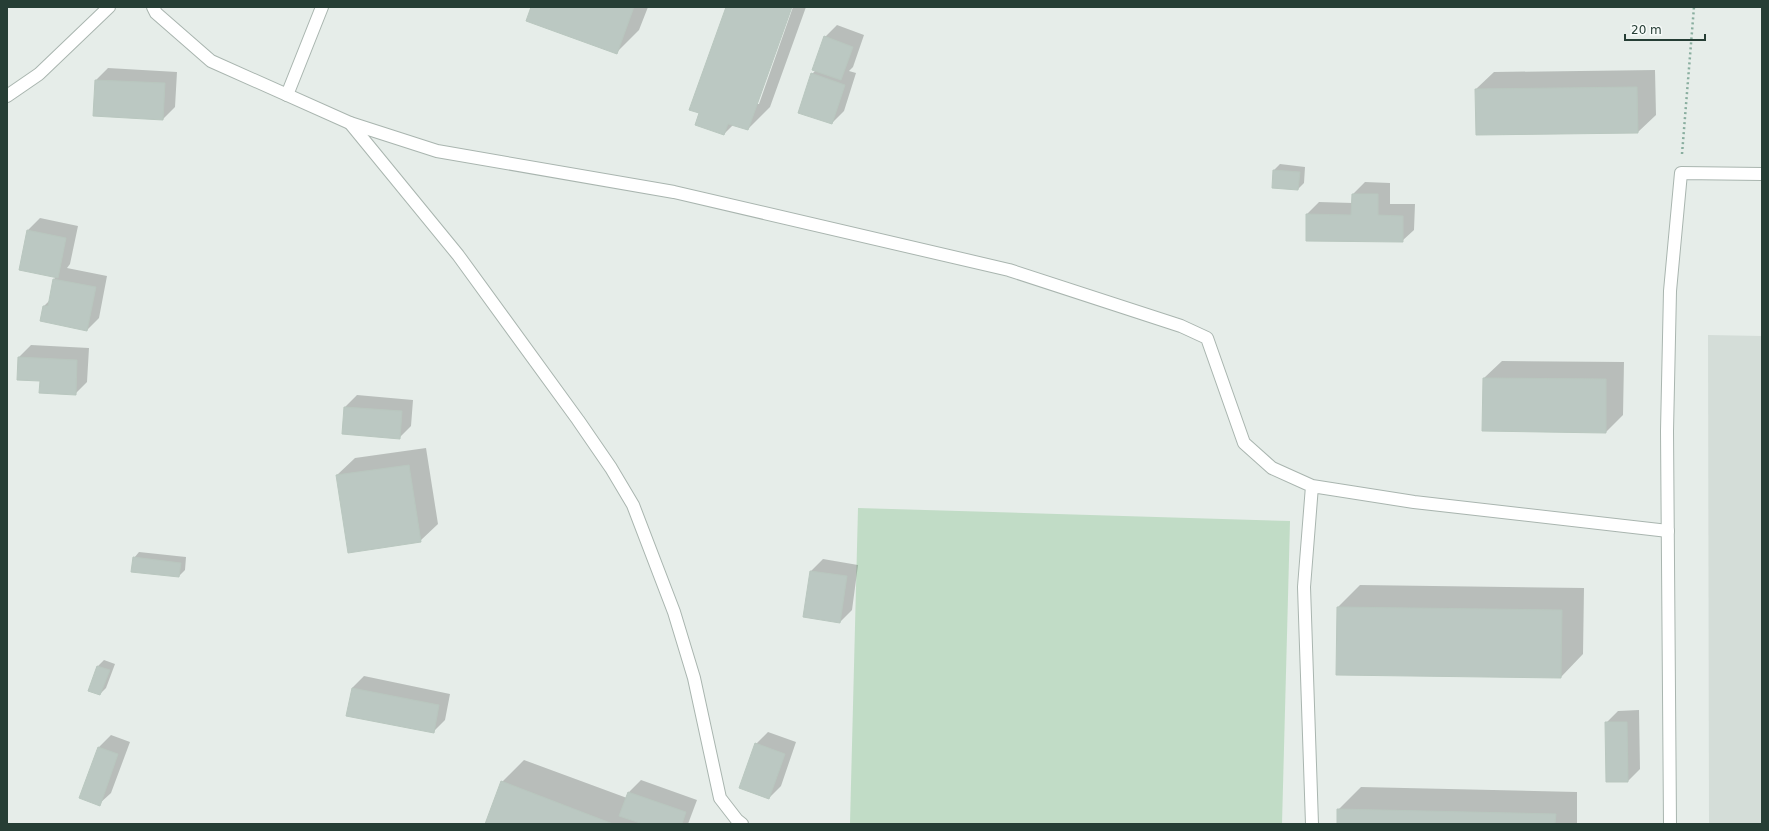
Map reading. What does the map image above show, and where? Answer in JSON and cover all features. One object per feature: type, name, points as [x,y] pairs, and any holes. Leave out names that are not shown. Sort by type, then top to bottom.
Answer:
[{"type":"street","points":[[7,96],[39,74],[109,7]]},
{"type":"street","points":[[153,7],[156,13],[211,61],[350,123],[437,151],[674,192],[1009,270],[1180,326],[1207,338],[1244,443],[1272,468],[1312,486],[1414,502],[1668,531]]},
{"type":"street","points":[[287,95],[322,7]]},
{"type":"street","points":[[350,123],[462,261],[578,420],[611,468],[633,505],[674,612],[694,678],[720,798],[737,820],[742,824]]},
{"type":"street","points":[[1670,824],[1667,431],[1670,291],[1681,173],[1762,174]]},
{"type":"street","points":[[1312,486],[1304,587],[1312,824]]},
{"type":"path","points":[[1681,173],[1694,7]]},
{"type":"shaded area","points":[[1708,335],[1762,336],[1762,824],[1709,824]]},
{"type":"green space","points":[[858,508],[1290,521],[1282,824],[850,824]]},
{"type":"building","points":[[531,7],[634,7],[617,54],[526,21]]},
{"type":"building","points":[[726,7],[792,7],[748,130],[728,124],[724,135],[695,125],[699,113],[689,110]]},
{"type":"building","points":[[824,36],[853,47],[841,80],[812,70]]},
{"type":"building","points":[[811,73],[845,85],[832,124],[798,113]]},
{"type":"building","points":[[95,80],[165,83],[163,120],[93,116]]},
{"type":"building","points":[[1637,87],[1638,133],[1476,135],[1475,89]]},
{"type":"building","points":[[1273,170],[1300,172],[1298,190],[1272,188]]},
{"type":"building","points":[[1352,194],[1378,194],[1378,215],[1403,216],[1403,242],[1306,241],[1306,214],[1351,215]]},
{"type":"building","points":[[27,230],[66,238],[58,278],[19,270]]},
{"type":"building","points":[[53,279],[96,287],[87,331],[40,321],[43,306],[48,306]]},
{"type":"building","points":[[18,357],[77,360],[76,395],[39,393],[40,381],[17,380]]},
{"type":"building","points":[[1483,378],[1606,379],[1606,433],[1482,431]]},
{"type":"building","points":[[344,407],[402,411],[400,439],[342,434]]},
{"type":"building","points":[[409,465],[421,542],[348,553],[336,475]]},
{"type":"building","points":[[133,557],[181,563],[179,577],[131,572]]},
{"type":"building","points":[[810,571],[847,576],[840,623],[803,617]]},
{"type":"building","points":[[1337,607],[1562,610],[1561,678],[1336,675]]},
{"type":"building","points":[[97,666],[110,670],[100,695],[88,691]]},
{"type":"building","points":[[352,688],[439,705],[434,733],[346,716]]},
{"type":"building","points":[[1605,722],[1627,722],[1628,782],[1606,782]]},
{"type":"building","points":[[755,743],[785,754],[769,799],[739,788]]},
{"type":"building","points":[[98,747],[118,754],[100,806],[79,798]]},
{"type":"building","points":[[501,781],[613,824],[485,824]]},
{"type":"building","points":[[628,792],[686,812],[682,824],[643,824],[619,816]]},
{"type":"building","points":[[1337,809],[1556,814],[1555,824],[1337,824]]}]
